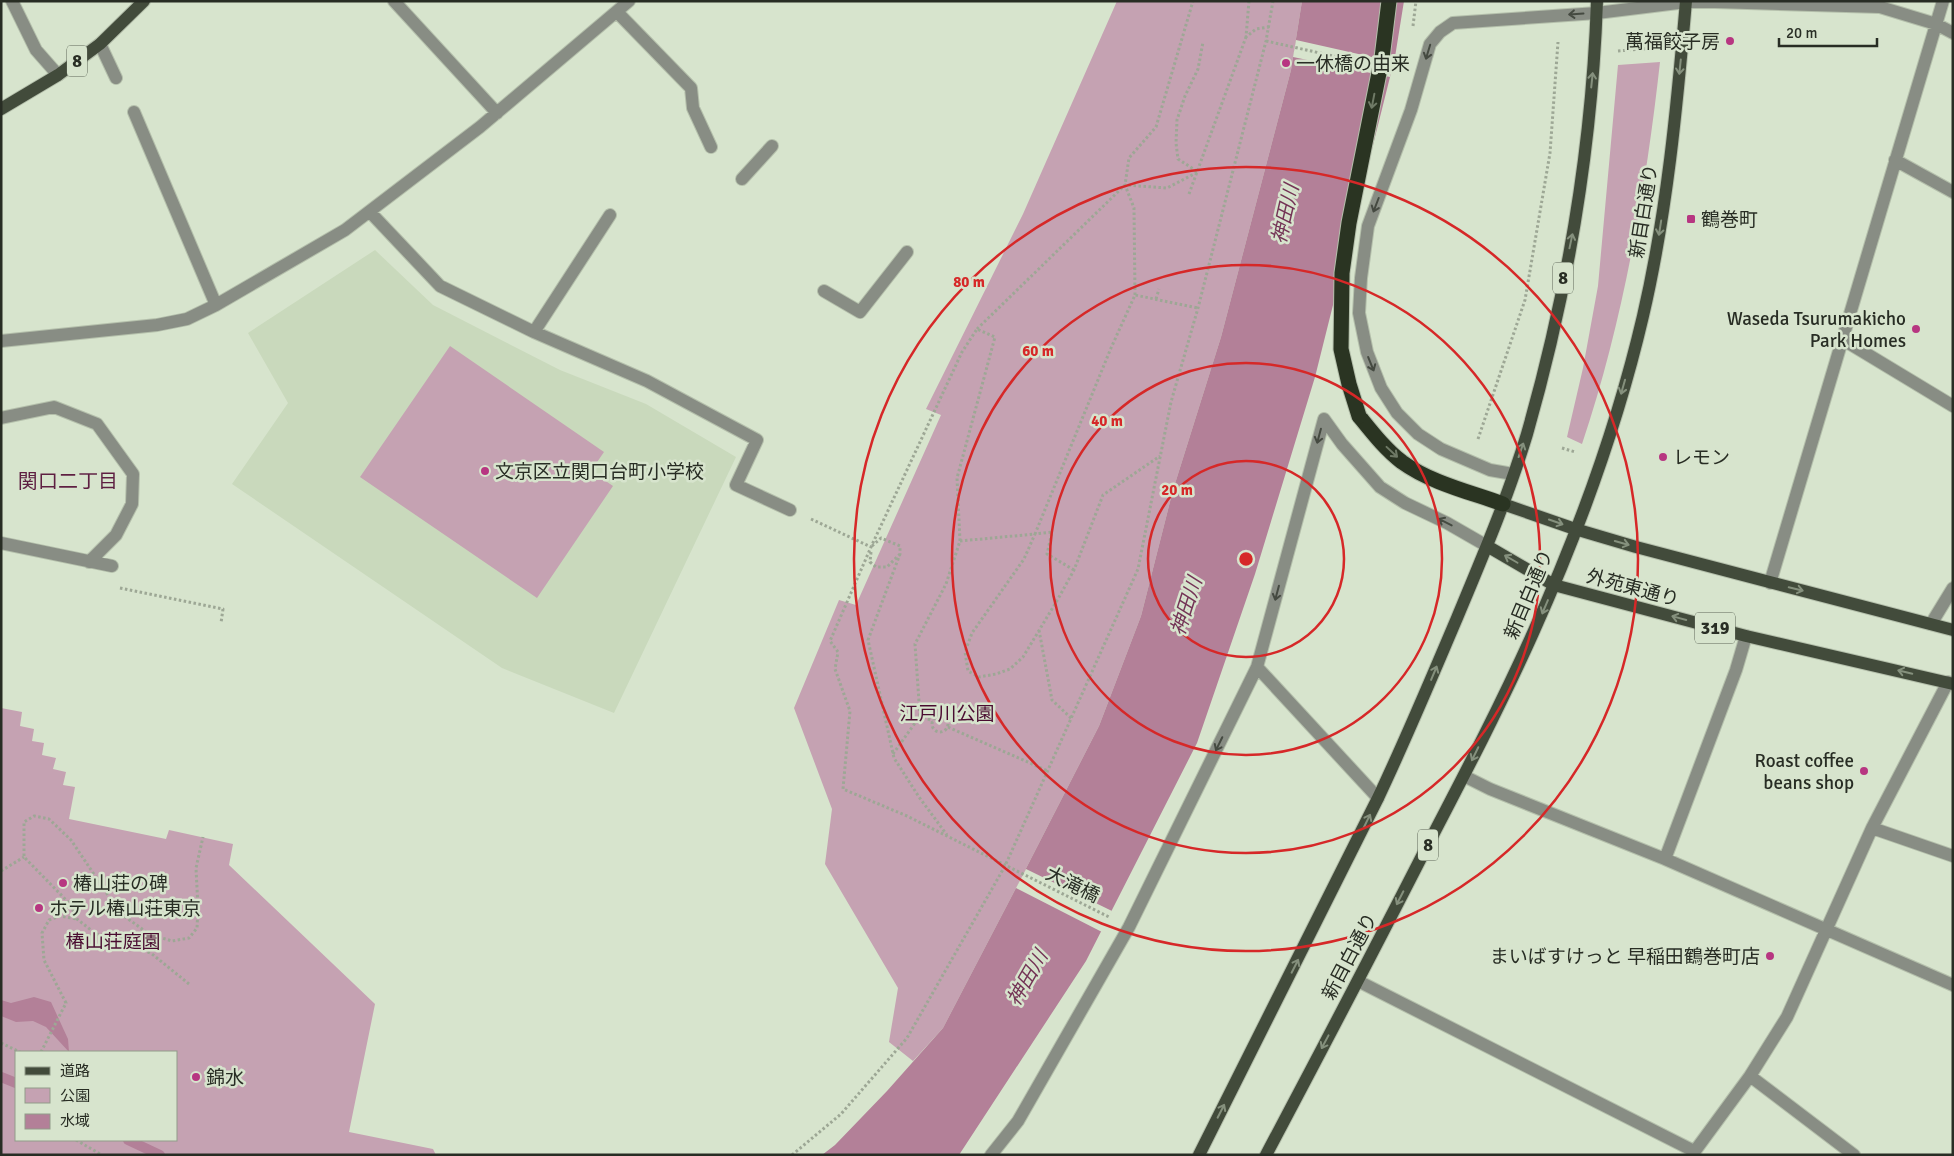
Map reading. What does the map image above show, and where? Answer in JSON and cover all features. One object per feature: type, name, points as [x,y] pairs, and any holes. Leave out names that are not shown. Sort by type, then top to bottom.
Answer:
[{"type":"highway","points":[[1389,1],[1382,58],[1342,273],[1341,349],[1359,416],[1380,441],[1402,461],[1428,477],[1503,504]]},
{"type":"main road","name":"8","points":[[1,110],[58,75],[100,44],[144,1]]},
{"type":"main road","name":"新目白通り","points":[[1266,1155],[1464,776],[1532,636],[1554,585],[1600,462],[1643,316],[1659,232],[1672,148],[1686,2]]},
{"type":"main road","name":"8","points":[[1199,1155],[1404,744],[1503,504],[1526,435],[1551,336],[1576,218],[1595,52],[1597,7]]},
{"type":"main road","name":"外苑東通り","points":[[1503,504],[1575,529],[1770,583],[1953,630]]},
{"type":"main road","name":"外苑東通り","points":[[1487,546],[1554,585],[1746,636],[1950,683]]},
{"type":"street","points":[[12,1],[36,50],[58,75]]},
{"type":"street","points":[[394,1],[497,113]]},
{"type":"street","points":[[1,341],[157,325],[187,319],[216,306],[345,230],[370,212],[497,113],[630,1]]},
{"type":"street","points":[[1770,583],[1943,1]]},
{"type":"street","points":[[1513,474],[1490,470],[1441,449],[1418,434],[1397,413],[1381,388],[1367,352],[1359,313],[1361,278],[1368,226],[1412,110],[1430,44],[1440,32],[1453,23],[1597,7],[1686,2],[1880,7],[1936,24],[1953,33]]},
{"type":"street","points":[[617,12],[691,88],[693,108],[710,147]]},
{"type":"street","points":[[100,44],[116,78]]},
{"type":"street","points":[[134,112],[216,306]]},
{"type":"street","points":[[742,179],[772,146]]},
{"type":"street","points":[[1895,160],[1953,192]]},
{"type":"street","points":[[370,212],[440,286],[534,332],[647,381],[757,440],[736,486],[790,510]]},
{"type":"street","points":[[534,332],[610,215]]},
{"type":"street","points":[[824,291],[860,312],[907,252]]},
{"type":"street","points":[[1842,338],[1953,406]]},
{"type":"street","points":[[1,418],[54,407],[96,424],[133,474],[132,504],[116,535],[89,562]]},
{"type":"street","points":[[991,1155],[1018,1121],[1129,927],[1257,667],[1324,419],[1342,444],[1380,487],[1405,503],[1487,546]]},
{"type":"street","points":[[1,543],[112,566]]},
{"type":"street","points":[[1931,624],[1953,588]]},
{"type":"street","points":[[1665,859],[1736,670],[1746,636]]},
{"type":"street","points":[[1257,667],[1378,798]]},
{"type":"street","points":[[1358,981],[1693,1153],[1750,1076],[1787,1016],[1872,828],[1950,683]]},
{"type":"street","points":[[1464,776],[1490,789],[1665,859],[1953,985]]},
{"type":"street","points":[[1872,828],[1953,856]]},
{"type":"street","points":[[1750,1076],[1854,1155]]},
{"type":"path","points":[[1160,456],[1103,495],[1074,570],[1023,657],[1010,669],[996,674],[980,676],[968,671],[965,652],[972,633],[1024,559],[1110,348],[1134,295],[1134,208],[1125,185],[1128,158],[1156,127],[1193,1]]},
{"type":"path","points":[[1189,194],[1246,37],[1249,1]]},
{"type":"path","points":[[792,1155],[842,1114],[907,1038],[1005,866],[1138,569],[1171,402],[1198,308],[1266,41],[1273,1]]},
{"type":"path","points":[[1412,35],[1416,1]]},
{"type":"path","points":[[1246,37],[1256,28],[1269,27]]},
{"type":"path","points":[[1266,41],[1359,61]]},
{"type":"path","points":[[1198,172],[1178,159],[1176,128],[1185,96],[1198,69],[1203,42]]},
{"type":"path","points":[[1476,446],[1524,300],[1550,153],[1558,42]]},
{"type":"path","points":[[1615,51],[1656,48]]},
{"type":"path","points":[[900,554],[887,567],[876,567],[870,562],[871,547],[962,352],[977,329],[1125,185],[1167,188],[1198,172]]},
{"type":"path","points":[[1156,299],[1159,289]]},
{"type":"path","points":[[1134,295],[1198,308]]},
{"type":"path","points":[[893,754],[920,716],[915,644],[946,584],[960,541],[957,478],[995,337],[977,329]]},
{"type":"path","points":[[1562,448],[1575,452]]},
{"type":"path","points":[[790,510],[871,547]]},
{"type":"path","points":[[960,541],[1052,532],[1047,554],[1074,570]]},
{"type":"path","points":[[871,547],[881,538],[900,546],[900,554],[868,640],[893,754],[919,797],[949,837]]},
{"type":"path","name":"大滝橋","points":[[871,547],[830,641],[838,652],[835,669],[850,711],[843,789],[906,816],[1129,927]]},
{"type":"path","points":[[1039,630],[1052,700],[1072,719]]},
{"type":"path","points":[[920,716],[933,721]]},
{"type":"path","points":[[936,717],[945,718],[948,722],[948,727],[944,731],[937,731],[933,728],[933,721],[936,717]]},
{"type":"path","points":[[948,727],[1048,771]]},
{"type":"path","points":[[189,984],[152,954],[118,938],[96,934],[77,919],[70,904],[24,857],[24,822],[34,816],[49,819],[71,840],[120,913],[149,934],[172,941],[188,938],[197,928],[196,868],[203,837]]},
{"type":"path","points":[[1,871],[24,857]]},
{"type":"path","points":[[41,1051],[66,1003],[44,960],[42,933],[49,920],[60,916],[77,919]]},
{"type":"path","points":[[1,1042],[18,1051]]},
{"type":"path","points":[[78,1141],[102,1155]]},
{"type":"shaded area","name":"文京区立関口台町小学校","points":[[375,250],[433,305],[560,370],[646,404],[736,457],[614,713],[502,668],[232,484],[288,403],[248,333]]},
{"type":"green space","name":"江戸川公園","points":[[1117,1],[1302,1],[1291,70],[1221,337],[1173,490],[1141,616],[1099,726],[1016,888],[943,1028],[913,1061],[889,1042],[898,988],[825,864],[832,809],[794,708],[839,600],[856,605],[941,415],[926,409],[1023,214]]},
{"type":"green space","points":[[1660,62],[1648,158],[1631,255],[1610,351],[1582,444],[1567,437],[1583,368],[1598,286],[1618,65]]},
{"type":"green space","points":[[450,346],[604,452],[591,471],[613,486],[537,598],[360,477]]},
{"type":"green space","name":"椿山荘庭園","points":[[1,708],[22,712],[20,726],[34,729],[32,741],[44,743],[42,755],[56,758],[53,769],[66,772],[63,785],[75,787],[69,819],[166,839],[169,830],[233,844],[229,865],[375,1004],[349,1132],[433,1149],[436,1155],[1,1155]]},
{"type":"water","name":"神田川","points":[[1302,1],[1404,1],[1395,57],[1315,377],[1255,574],[1197,743],[1086,961],[959,1155],[822,1155],[835,1145],[887,1091],[943,1028],[1099,726],[1141,616],[1173,490],[1221,337],[1291,70]]},
{"type":"water","points":[[34,997],[51,1002],[68,1039],[69,1051],[46,1027],[33,1021],[16,1022],[1,1016],[1,1000],[11,1003]]},
{"type":"pier","points":[[1296,40],[1394,62],[1390,77],[1293,57]]},
{"type":"pier","points":[[1026,869],[1112,911],[1102,932],[1016,888]]},
{"type":"waterway","points":[[1,1077],[15,1083]]},
{"type":"waterway","points":[[130,1141],[160,1155]]},
{"type":"place","name":"萬福餃子房","points":[[1730,41]]},
{"type":"place","name":"一休橋の由来","points":[[1286,63]]},
{"type":"place","name":"鶴巻町","points":[[1691,219]]},
{"type":"place","name":"Waseda Tsurumakicho Park Homes","points":[[1916,329]]},
{"type":"place","name":"レモン","points":[[1663,457]]},
{"type":"place","name":"文京区立関口台町小学校","points":[[485,471]]},
{"type":"place","name":"Roast coffee beans shop","points":[[1864,771]]},
{"type":"place","name":"椿山荘の碑","points":[[63,883]]},
{"type":"place","name":"ホテル椿山荘東京","points":[[39,908]]},
{"type":"place","name":"まいばすけっと 早稲田鶴巻町店","points":[[1770,956]]},
{"type":"place","name":"錦水","points":[[196,1077]]},
{"type":"district","name":"関口二丁目","points":[[68,481]]}]
